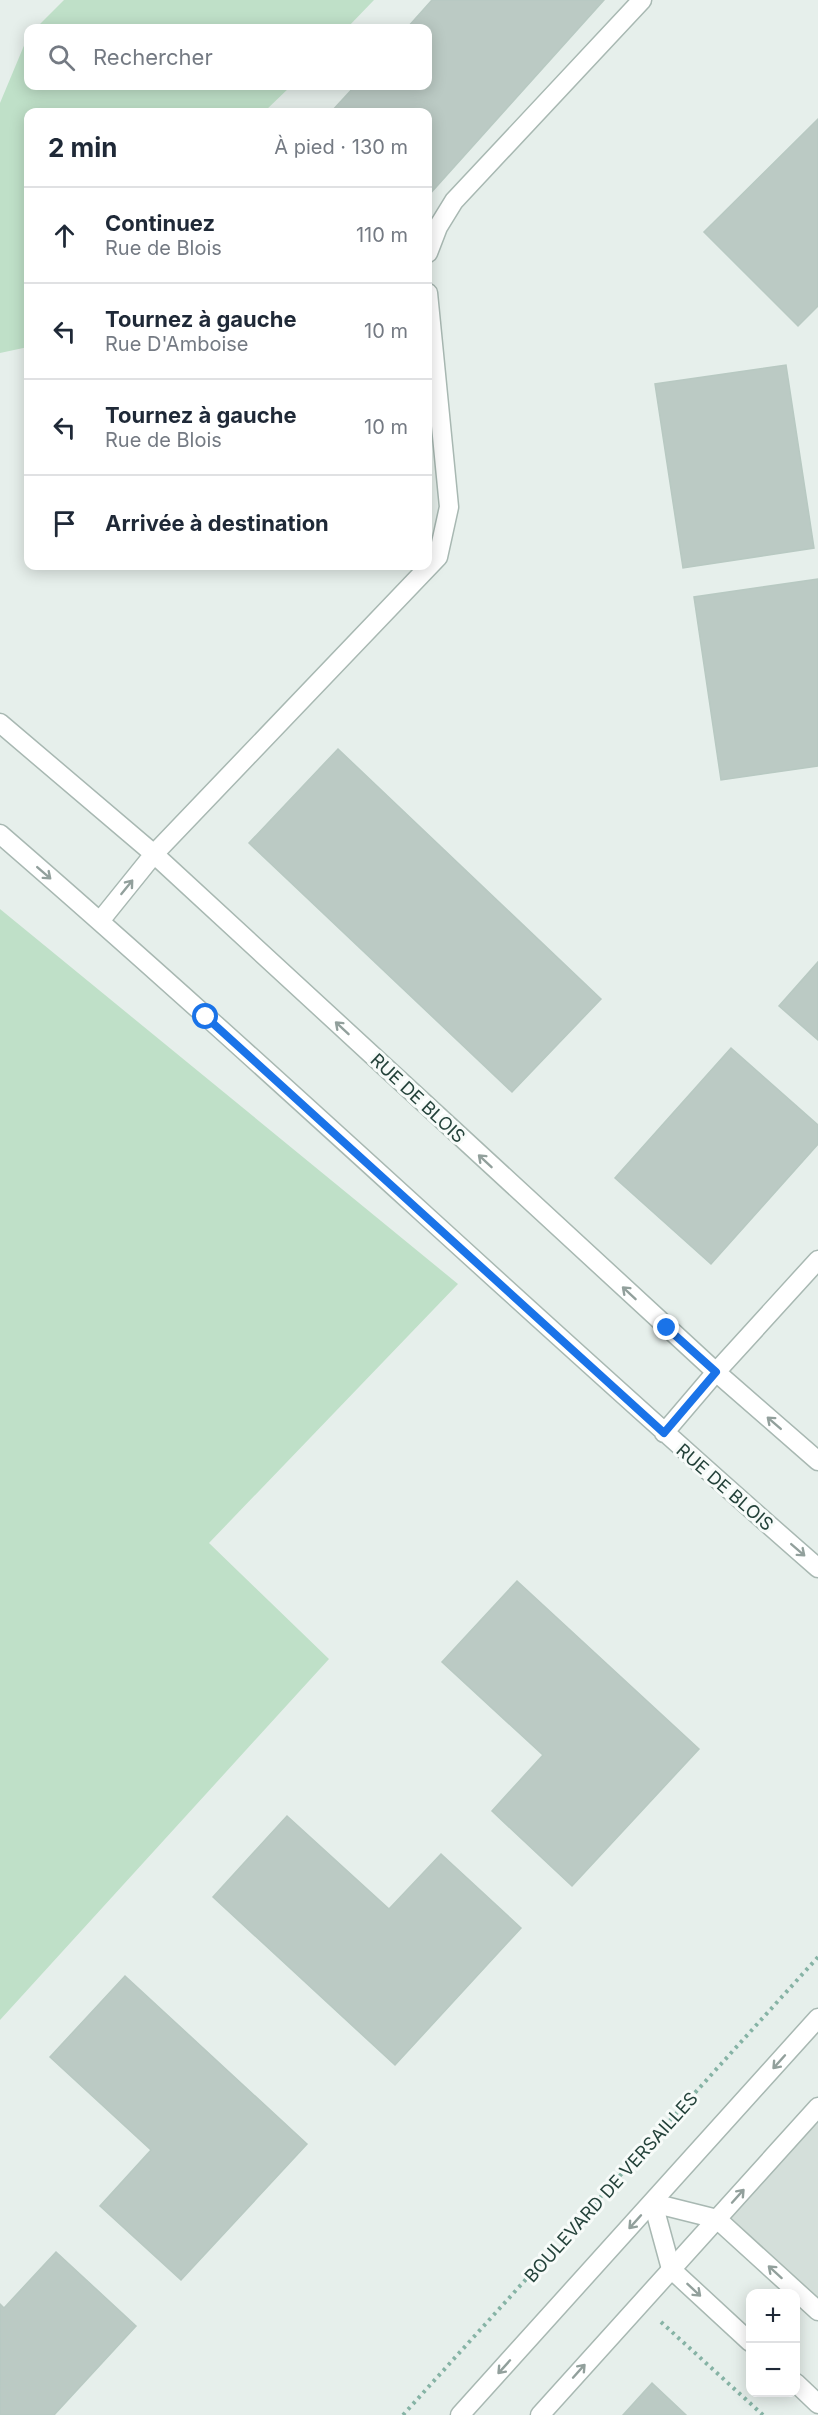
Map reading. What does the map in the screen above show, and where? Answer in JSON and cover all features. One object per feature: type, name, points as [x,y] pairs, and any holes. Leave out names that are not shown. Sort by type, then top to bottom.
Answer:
[{"type":"street","points":[[432,243],[438,227],[454,201],[642,0]]},
{"type":"street","points":[[432,334],[449,507],[438,557],[432,563]]},
{"type":"street","points":[[100,921],[154,854],[426,570]]},
{"type":"street","name":"RUE DE BLOIS","points":[[0,723],[154,854],[716,1372],[818,1461]]},
{"type":"street","name":"RUE DE BLOIS","points":[[0,834],[100,921],[664,1433],[818,1568]]},
{"type":"street","points":[[664,1433],[818,1260]]},
{"type":"street","points":[[460,2415],[818,2018]]},
{"type":"street","points":[[540,2415],[818,2107]]},
{"type":"street","points":[[653,2203],[717,2219],[818,2311]]},
{"type":"street","points":[[653,2203],[672,2269],[746,2338]]},
{"type":"street","points":[[800,2388],[818,2404]]},
{"type":"path","name":"BOULEVARD DE VERSAILLES","points":[[403,2415],[818,1957]]},
{"type":"path","points":[[670,2330],[763,2415]]},
{"type":"shaded area","points":[[818,2111],[818,2311],[800,2295],[800,2289],[794,2289],[717,2219]]},
{"type":"green space","points":[[64,0],[374,0],[351,24],[40,24]]},
{"type":"green space","points":[[24,46],[24,90],[287,90],[268,108],[24,108],[24,348],[0,353],[0,103]]},
{"type":"green space","points":[[0,909],[458,1284],[209,1543],[329,1659],[0,2020]]},
{"type":"building","points":[[432,0],[604,0],[432,192],[432,108],[335,108],[351,90],[432,90],[432,24],[411,24]]},
{"type":"building","points":[[818,119],[818,306],[798,326],[704,232]]},
{"type":"building","points":[[786,365],[814,548],[683,568],[655,384]]},
{"type":"building","points":[[818,579],[818,766],[721,780],[694,597]]},
{"type":"building","points":[[338,749],[601,999],[512,1092],[249,843]]},
{"type":"building","points":[[818,962],[818,1040],[779,1006]]},
{"type":"building","points":[[731,1048],[818,1125],[818,1144],[711,1264],[615,1178]]},
{"type":"building","points":[[517,1581],[699,1749],[572,1886],[492,1811],[543,1755],[442,1662]]},
{"type":"building","points":[[287,1816],[389,1909],[441,1854],[521,1928],[395,2065],[213,1897]]},
{"type":"building","points":[[125,1976],[307,2144],[181,2280],[100,2206],[151,2150],[50,2057]]},
{"type":"building","points":[[56,2252],[136,2326],[54,2415],[0,2415],[0,2304],[4,2308]]},
{"type":"building","points":[[652,2383],[686,2415],[623,2415]]},
{"type":"route","points":[[206,1017],[664,1433],[716,1372],[667,1328]]}]
